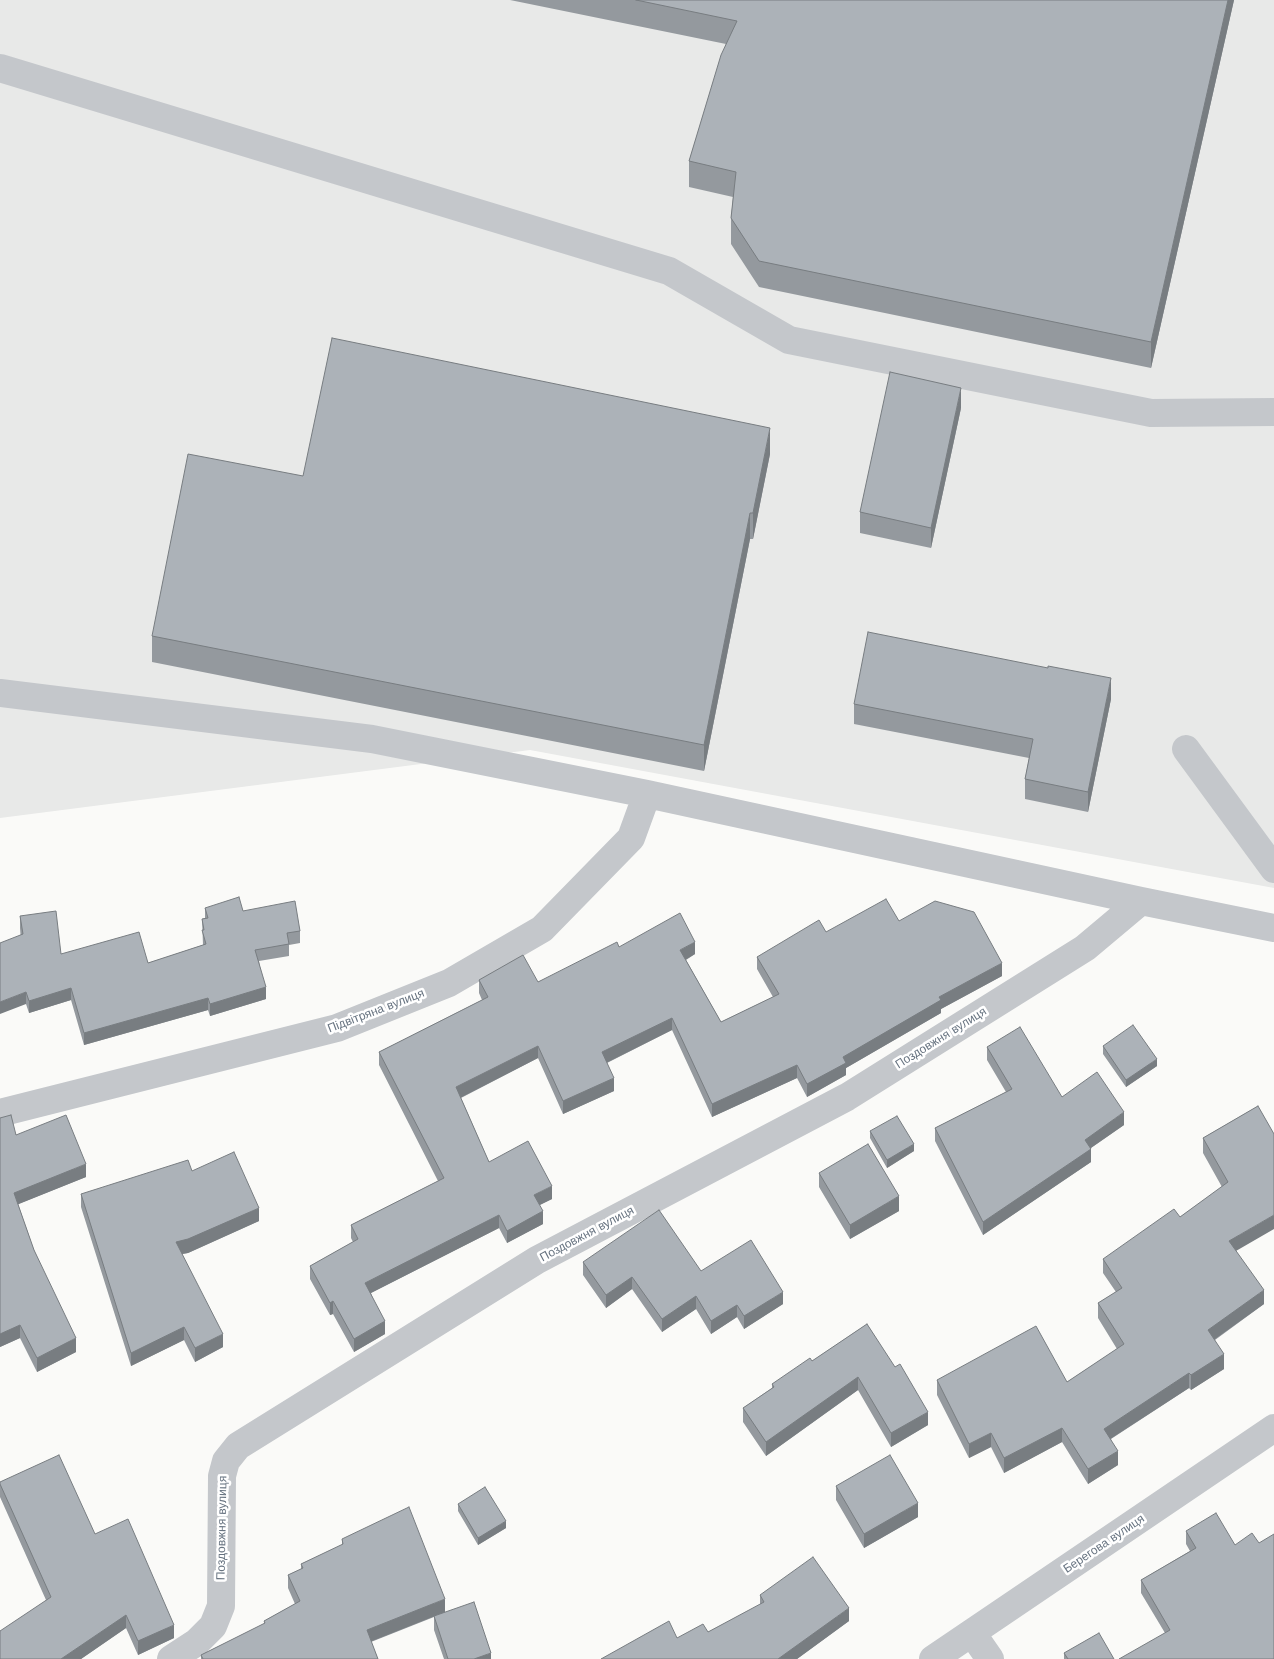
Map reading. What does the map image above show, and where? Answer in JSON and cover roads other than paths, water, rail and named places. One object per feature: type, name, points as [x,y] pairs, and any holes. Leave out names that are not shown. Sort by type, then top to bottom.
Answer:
[{"type":"street","points":[[0,68],[669,271],[789,340],[1151,413],[1274,412]]},
{"type":"street","points":[[0,693],[372,739],[647,794],[1274,928]]},
{"type":"street","points":[[1186,749],[1274,869]]},
{"type":"street","name":"Підвітряна вулиця","points":[[0,1113],[337,1028],[449,983],[542,929],[630,838],[647,794]]},
{"type":"street","name":"Поздовжня вулиця","points":[[171,1659],[198,1642],[213,1626],[221,1606],[222,1476],[226,1461],[238,1446],[537,1260],[847,1097],[1085,948],[1141,901]]},
{"type":"street","name":"Берегова вулиця","points":[[933,1659],[1274,1428]]},
{"type":"street","points":[[972,1633],[990,1659]]}]
